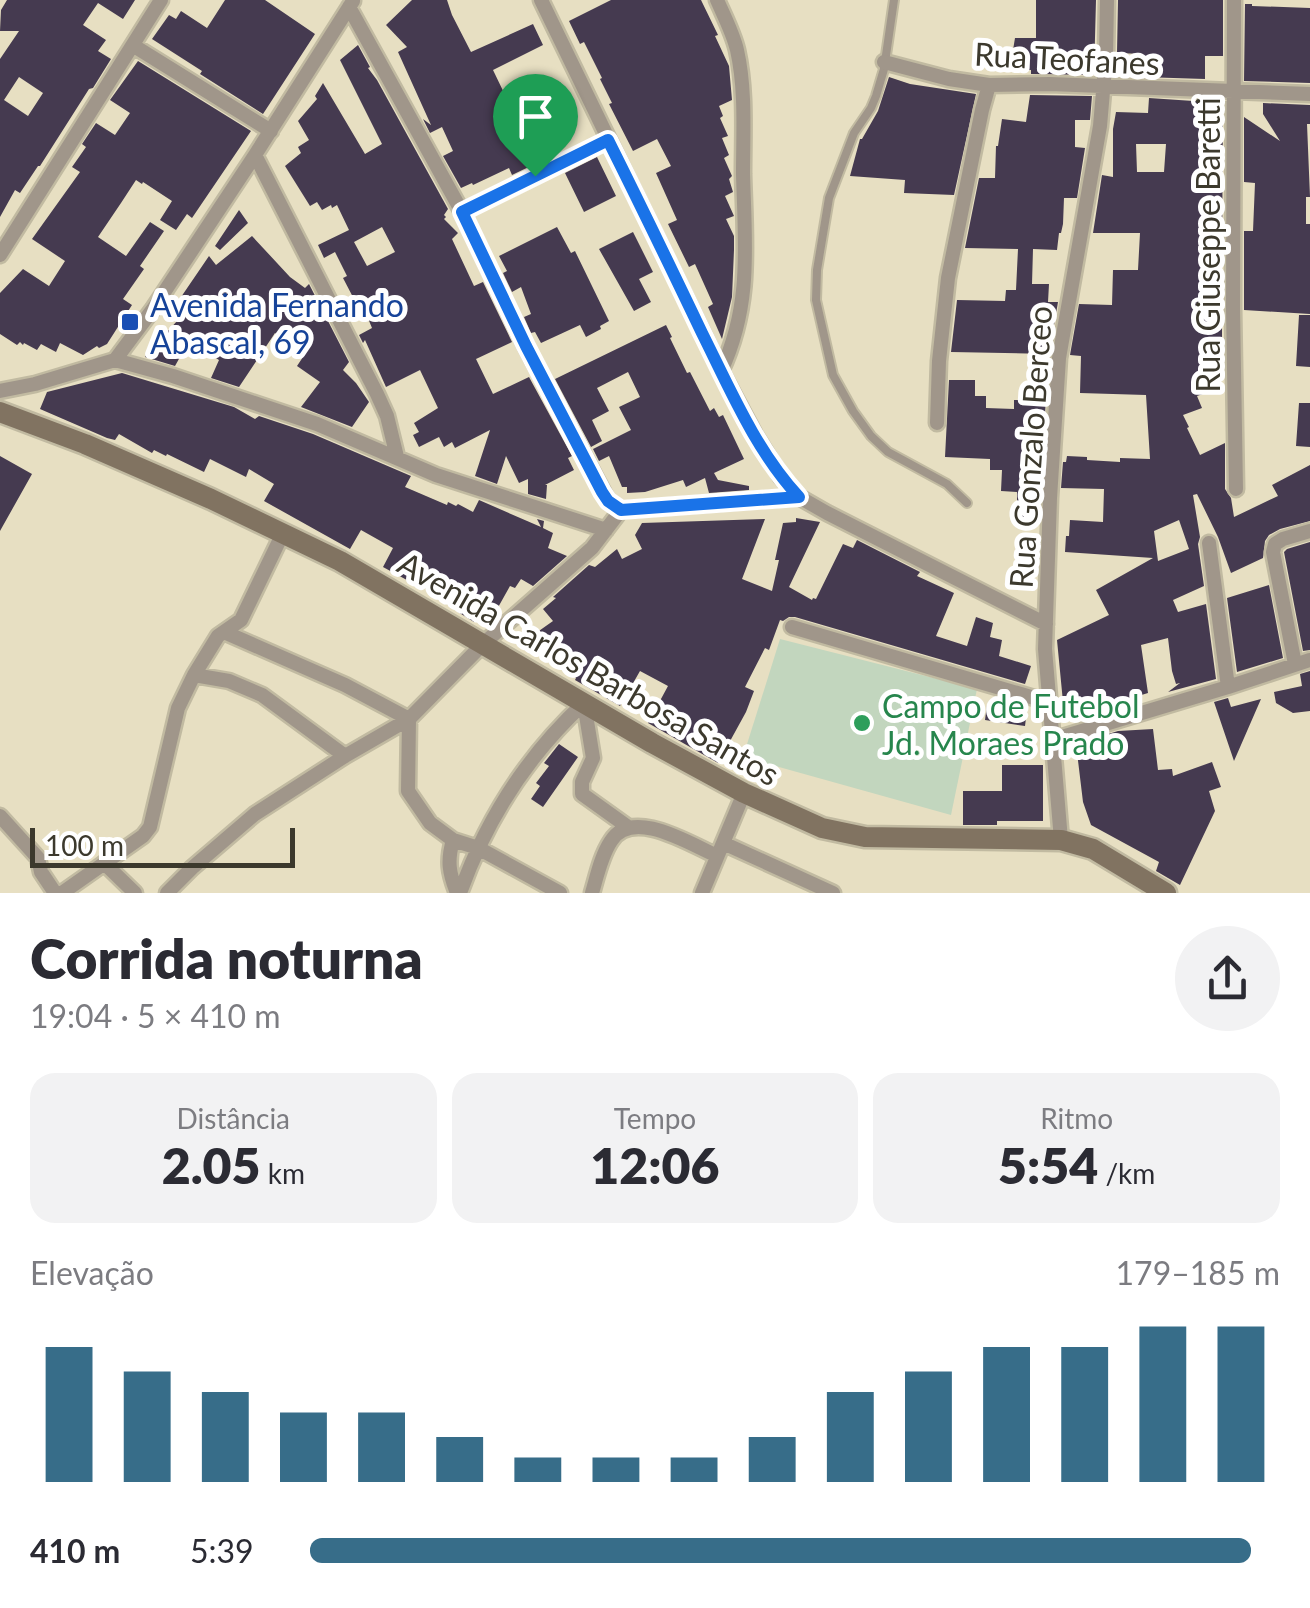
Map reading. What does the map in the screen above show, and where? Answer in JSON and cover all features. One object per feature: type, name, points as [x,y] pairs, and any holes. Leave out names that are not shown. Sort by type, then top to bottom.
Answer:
[{"type":"main road","name":"Avenida Carlos Barbosa Santos","points":[[0,412],[84,444],[283,532],[744,793],[822,828],[864,837],[1061,840],[1093,849],[1166,893]]},
{"type":"street","points":[[0,255],[162,0]]},
{"type":"street","points":[[541,0],[721,372],[780,477],[799,497],[1046,624]]},
{"type":"street","points":[[716,0],[736,46],[741,70],[745,214],[742,311],[721,372]]},
{"type":"street","name":"Rua Gonzalo Berceo","points":[[1061,840],[1048,702],[1050,498],[1058,358],[1100,126],[1107,0]]},
{"type":"street","name":"Rua Giuseppe Baretti","points":[[1234,0],[1236,490]]},
{"type":"street","points":[[351,3],[608,501],[621,510],[799,497]]},
{"type":"street","points":[[115,360],[256,156],[351,3]]},
{"type":"street","points":[[134,46],[271,131]]},
{"type":"street","name":"Rua Teofanes","points":[[884,62],[989,85],[1310,94]]},
{"type":"street","points":[[937,423],[948,278],[989,85]]},
{"type":"street","points":[[462,212],[608,140]]},
{"type":"street","points":[[256,156],[377,394],[398,456]]},
{"type":"street","points":[[0,390],[35,384],[115,360],[273,409],[469,486],[606,530]]},
{"type":"street","points":[[167,893],[255,814],[409,719],[483,644],[592,548],[621,510]]},
{"type":"street","points":[[1052,740],[1302,662],[1273,552],[1275,544],[1310,531]]},
{"type":"street","points":[[0,816],[38,858],[40,872],[58,893],[143,836],[150,828],[178,708],[218,636],[241,620],[283,532]]},
{"type":"street","points":[[1209,543],[1228,688]]},
{"type":"street","points":[[792,627],[1048,702]]},
{"type":"street","points":[[224,632],[345,685],[409,719]]},
{"type":"street","points":[[194,675],[229,680],[262,695],[345,756]]},
{"type":"street","points":[[584,704],[593,758],[582,782],[582,794],[628,827]]},
{"type":"street","points":[[458,893],[491,820],[527,766],[584,704]]},
{"type":"street","points":[[409,719],[408,792],[430,823],[454,840],[478,848],[560,893]]},
{"type":"street","points":[[702,893],[744,793]]},
{"type":"street","points":[[592,893],[609,844],[617,833],[628,827],[645,826],[832,893]]},
{"type":"street","points":[[454,840],[448,859],[449,874],[458,893]]},
{"type":"street","points":[[104,863],[135,893]]},
{"type":"lane","points":[[894,0],[884,62],[871,108],[854,133],[827,206],[816,300],[834,375],[871,436],[888,452],[947,484],[967,502]]},
{"type":"green space","name":"Campo de Futebol Jd. Moraes Prado","points":[[780,639],[977,689],[951,815],[743,757]]},
{"type":"building","points":[[7,0],[135,0],[123,19],[98,3],[83,25],[106,40],[98,51],[111,59],[40,166],[20,193],[15,190],[0,217],[0,59],[19,31],[0,31],[1,10]],"holes":[[[19,77],[43,93],[28,116],[4,100]]]},
{"type":"building","points":[[225,0],[265,0],[315,34],[263,114],[152,39],[169,15],[176,19],[181,11],[207,28]]},
{"type":"building","points":[[412,0],[447,0],[471,52],[533,24],[543,45],[493,70],[506,97],[547,80],[552,90],[560,82],[572,122],[531,143],[539,162],[512,175],[509,168],[461,188],[443,156],[453,151],[442,127],[430,133],[423,119],[431,125],[398,52],[407,47],[386,25]]},
{"type":"building","points":[[611,0],[701,0],[729,66],[732,100],[719,106],[728,136],[722,138],[729,155],[724,158],[732,176],[729,179],[733,192],[725,196],[734,216],[726,219],[734,236],[734,250],[732,297],[722,339],[708,307],[713,304],[695,264],[689,267],[668,224],[677,220],[656,173],[671,166],[657,139],[633,151],[609,104],[612,103],[602,78],[569,21]]},
{"type":"building","points":[[1036,0],[1096,0],[1094,75],[1031,74],[1031,70],[1014,69],[1015,38],[1036,38]]},
{"type":"building","points":[[1118,0],[1223,0],[1223,56],[1205,56],[1205,79],[1142,77],[1143,54],[1117,53]]},
{"type":"building","points":[[1245,4],[1310,8],[1310,83],[1244,81]]},
{"type":"building","points":[[358,45],[448,209],[444,219],[458,233],[452,239],[474,286],[483,282],[512,342],[476,359],[493,394],[529,377],[572,456],[568,458],[574,470],[545,485],[546,499],[528,494],[528,479],[519,483],[506,456],[497,484],[475,476],[490,430],[455,448],[452,442],[444,447],[439,437],[419,447],[413,435],[419,432],[414,423],[438,408],[420,370],[386,387],[365,340],[363,343],[359,335],[372,328],[360,299],[355,301],[335,252],[324,258],[318,245],[349,230],[337,205],[322,210],[317,202],[310,206],[285,166],[301,153],[298,147],[309,140],[298,121],[317,99],[323,83],[365,154],[382,144],[340,60]],"holes":[[[382,227],[395,252],[367,266],[354,242]]]},
{"type":"building","points":[[138,61],[251,131],[192,218],[187,214],[176,230],[160,220],[172,201],[136,180],[98,237],[126,256],[150,222],[164,231],[123,299],[132,305],[107,344],[83,355],[60,343],[56,352],[41,344],[37,350],[20,342],[17,345],[0,334],[0,293],[23,269],[49,286],[65,261],[32,239],[80,172],[72,167],[96,123],[115,135],[130,113],[110,100]]},
{"type":"building","points":[[889,77],[976,94],[954,195],[904,193],[905,180],[850,176],[860,139],[878,111]]},
{"type":"building","points":[[1030,95],[1092,96],[1090,120],[1075,120],[1075,147],[1085,148],[1077,198],[1064,198],[1057,250],[1033,249],[1032,284],[1049,284],[1048,302],[1058,302],[1049,354],[951,352],[957,300],[1005,301],[1006,290],[1016,290],[1018,249],[965,248],[979,178],[995,178],[1002,119],[1026,122]]},
{"type":"building","points":[[1149,98],[1223,103],[1222,266],[1204,266],[1203,306],[1222,306],[1222,358],[1216,359],[1217,389],[1197,396],[1202,408],[1183,415],[1187,428],[1200,455],[1225,443],[1225,489],[1234,517],[1278,496],[1272,485],[1310,465],[1310,521],[1269,535],[1263,558],[1231,573],[1218,537],[1197,494],[1193,495],[1204,586],[1173,600],[1178,612],[1206,604],[1216,679],[1168,692],[1180,683],[1176,684],[1172,671],[1168,638],[1141,645],[1148,693],[1073,716],[1076,706],[1063,702],[1057,640],[1109,615],[1096,590],[1153,558],[1065,552],[1070,520],[1103,522],[1104,489],[1061,488],[1067,456],[1120,462],[1120,458],[1150,459],[1146,395],[1080,393],[1081,356],[1070,355],[1079,304],[1112,305],[1113,270],[1138,270],[1140,233],[1093,233],[1102,175],[1113,177],[1116,112],[1148,113]],"holes":[[[1136,144],[1166,144],[1164,172],[1137,172]],[[1179,520],[1189,549],[1158,561],[1154,531]]]},
{"type":"building","points":[[1263,103],[1310,105],[1310,197],[1306,197],[1306,224],[1310,224],[1310,314],[1244,310],[1244,231],[1253,231],[1255,183],[1244,182],[1244,117],[1280,141],[1263,114]]},
{"type":"building","points":[[597,157],[616,196],[584,212],[565,173]]},
{"type":"building","points":[[239,210],[248,223],[220,250],[215,246]]},
{"type":"building","points":[[557,227],[571,253],[575,251],[609,321],[586,337],[580,325],[541,343],[524,317],[531,314],[521,287],[512,292],[499,256]]},
{"type":"building","points":[[633,232],[653,272],[639,279],[651,302],[634,311],[599,249]]},
{"type":"building","points":[[252,236],[290,277],[305,288],[309,284],[349,362],[343,370],[369,402],[352,427],[301,407],[320,382],[297,366],[303,357],[275,333],[239,387],[211,378],[219,360],[189,341],[175,366],[145,357],[155,341],[187,310],[179,300],[209,256],[216,265]]},
{"type":"building","points":[[1299,315],[1310,315],[1310,367],[1296,366]]},
{"type":"building","points":[[666,325],[687,373],[690,372],[710,411],[714,408],[719,417],[723,415],[744,459],[714,473],[718,480],[749,486],[749,490],[709,493],[705,478],[686,487],[683,480],[645,492],[627,493],[609,456],[599,461],[593,449],[631,430],[619,407],[640,397],[628,372],[597,388],[609,411],[592,420],[602,441],[591,447],[555,379]]},
{"type":"building","points":[[122,373],[234,407],[255,419],[259,416],[313,434],[411,476],[405,487],[447,505],[458,504],[473,512],[479,500],[541,527],[537,519],[544,521],[543,528],[553,533],[548,548],[567,556],[533,586],[521,579],[515,588],[510,586],[496,611],[485,604],[474,622],[458,612],[464,600],[436,583],[433,589],[418,581],[416,585],[383,567],[393,548],[361,530],[350,549],[264,501],[274,484],[249,469],[246,477],[210,459],[204,472],[167,454],[154,450],[152,453],[119,434],[115,440],[107,438],[40,409],[47,392]]},
{"type":"building","points":[[949,380],[975,380],[975,396],[986,396],[986,408],[1014,409],[1014,400],[1028,400],[1028,381],[1047,381],[1044,431],[1035,431],[1035,461],[1042,461],[1039,523],[1017,524],[1017,492],[1001,491],[1002,470],[990,470],[990,459],[945,457]]},
{"type":"building","points":[[1299,403],[1310,403],[1310,447],[1296,446]]},
{"type":"building","points":[[0,456],[32,474],[0,531]]},
{"type":"building","points":[[796,518],[820,522],[789,587],[816,599],[843,544],[853,548],[857,540],[954,593],[936,636],[967,646],[976,617],[993,623],[990,637],[1002,640],[999,656],[1031,666],[1025,684],[789,617],[780,620],[769,650],[765,648],[745,687],[754,691],[718,763],[648,723],[668,686],[640,671],[620,706],[575,680],[536,633],[553,621],[543,609],[589,565],[595,567],[617,549],[622,559],[642,549],[635,535],[642,523],[765,519],[742,579],[772,591],[783,523],[796,522]]},
{"type":"building","points":[[1310,542],[1310,650],[1303,651],[1284,552]]},
{"type":"building","points":[[1269,585],[1283,658],[1237,672],[1227,598]]},
{"type":"building","points":[[1310,671],[1310,711],[1293,713],[1276,703],[1274,692],[1302,686],[1300,674]]},
{"type":"building","points":[[1228,698],[1231,707],[1261,699],[1234,761],[1214,702]]},
{"type":"building","points":[[987,705],[1027,710],[1025,726],[985,720]]},
{"type":"building","points":[[1153,729],[1158,770],[1172,769],[1173,776],[1212,762],[1221,787],[1209,791],[1215,811],[1180,885],[1156,871],[1159,862],[1091,825],[1083,802],[1076,744],[1118,731]]},
{"type":"building","points":[[559,744],[578,757],[543,807],[531,799],[540,786],[536,783],[549,766],[544,763]]},
{"type":"building","points":[[1002,765],[1043,765],[1043,821],[963,825],[963,791],[1002,791]]},
{"type":"place","name":"Avenida Fernando Abascal, 69","points":[[130,322]]},
{"type":"place","name":"Campo de Futebol Jd. Moraes Prado","points":[[862,723]]},
{"type":"route","points":[[608,140],[721,372],[780,477],[799,497],[621,510],[608,501],[526,346],[462,212],[535,176],[608,140]]}]
